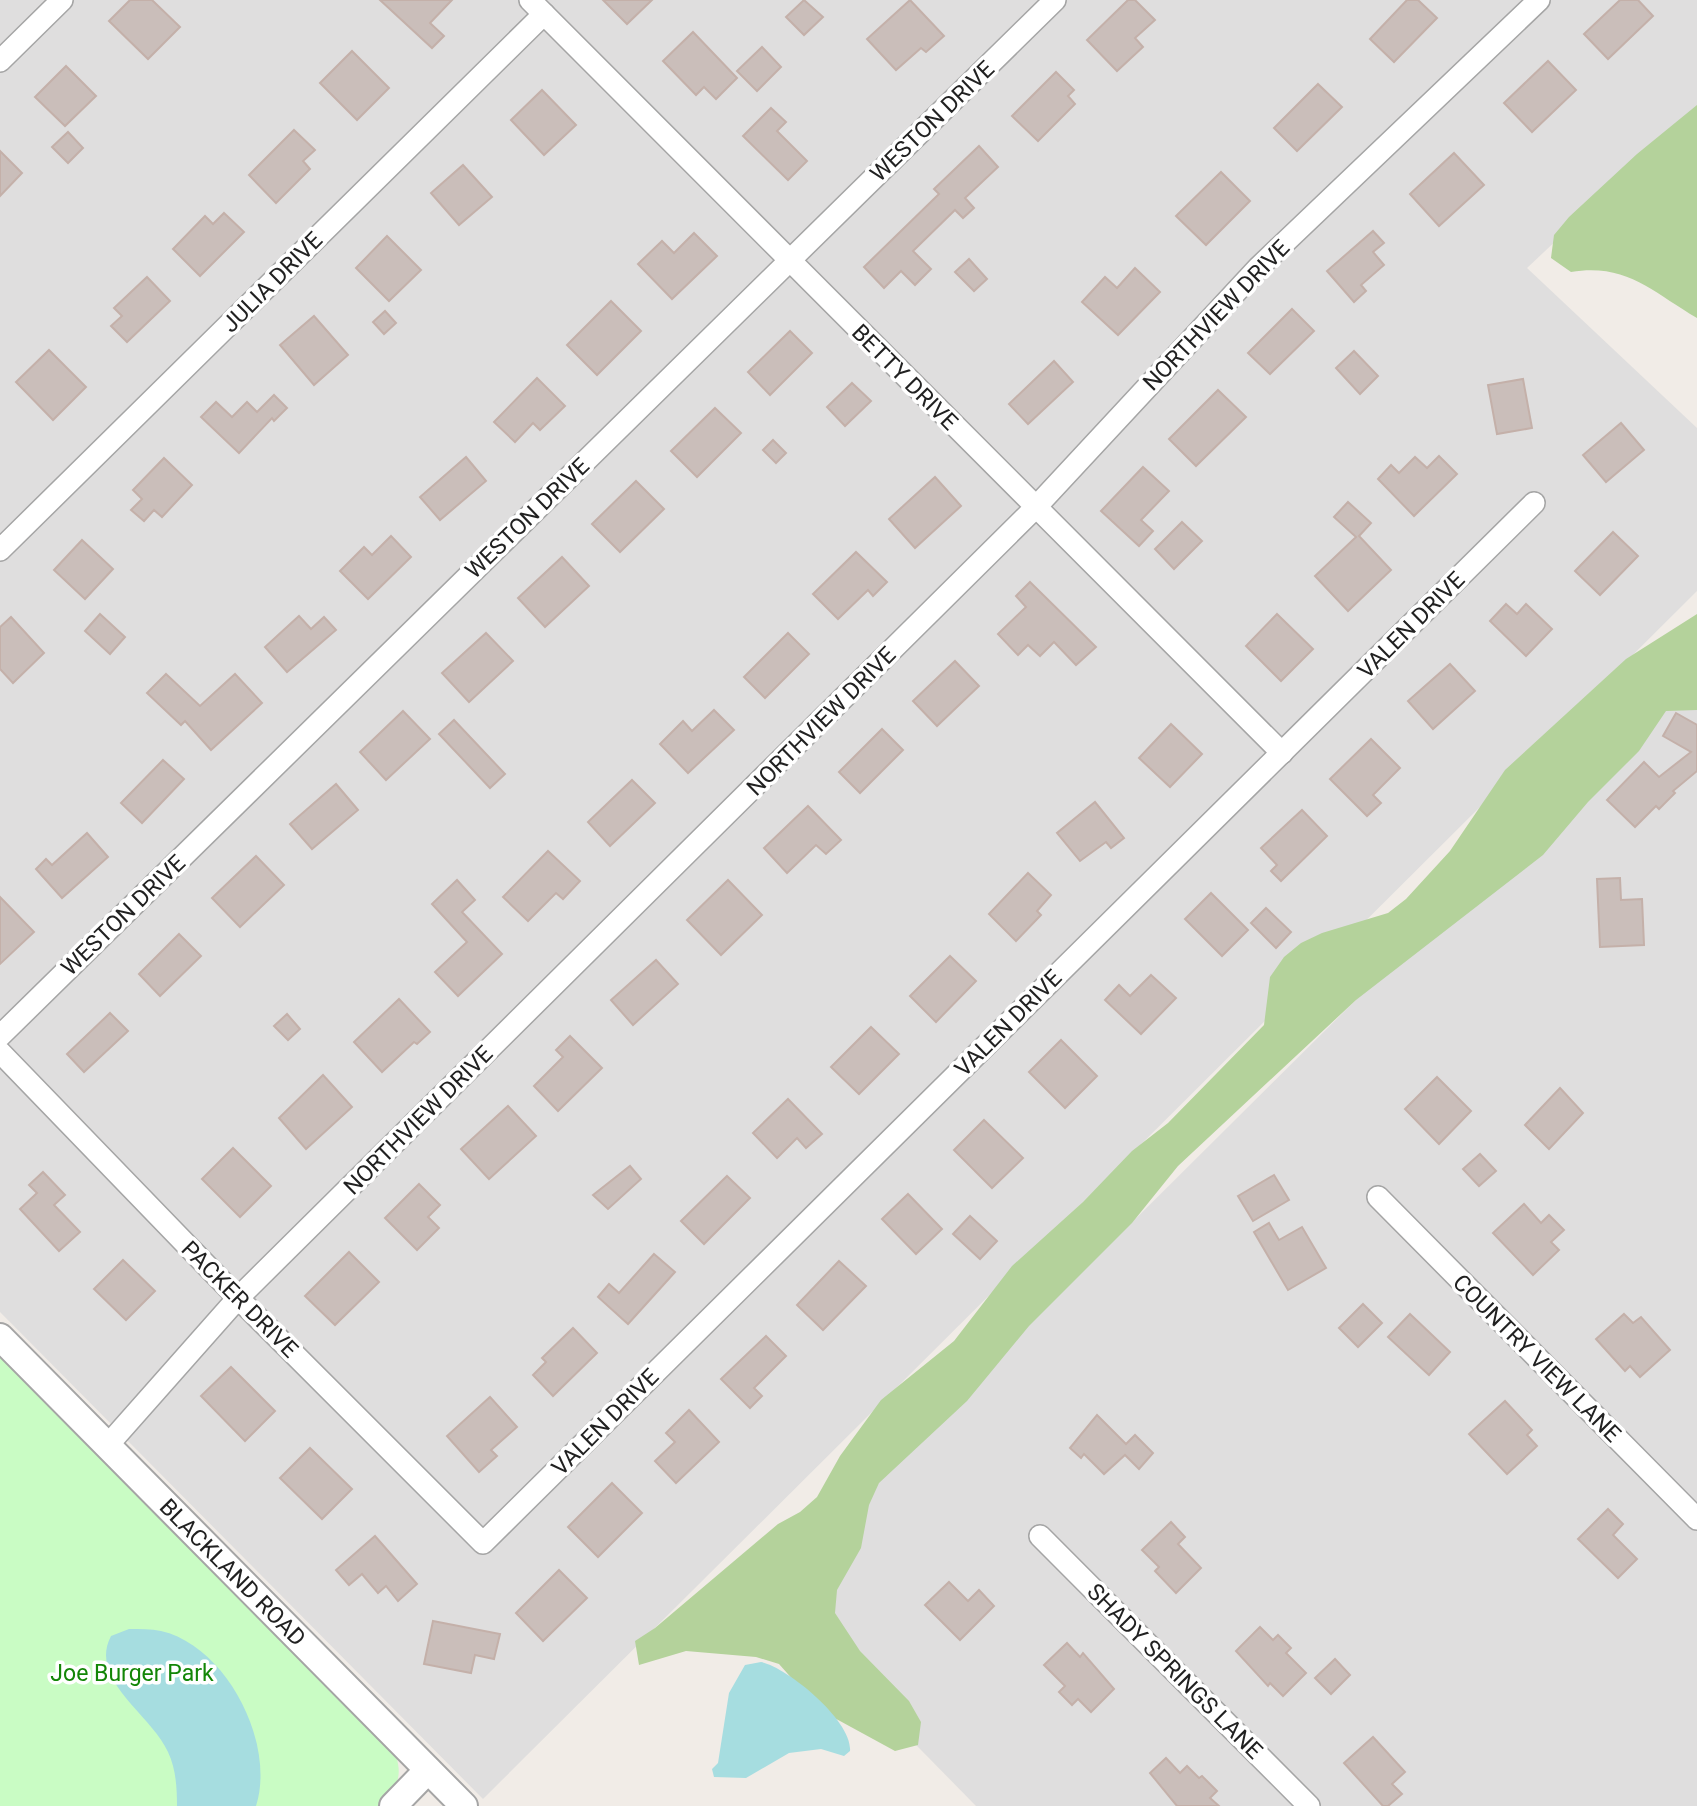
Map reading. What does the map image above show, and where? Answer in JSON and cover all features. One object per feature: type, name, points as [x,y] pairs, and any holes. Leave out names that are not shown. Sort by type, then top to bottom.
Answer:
[{"type":"street","points":[[0,61],[62,0]]},
{"type":"street","name":"WESTON DRIVE","points":[[0,1036],[1055,0]]},
{"type":"street","name":"NORTHVIEW DRIVE","points":[[107,1446],[238,1298],[1036,507],[1259,267],[1539,0]]},
{"type":"street","name":"BETTY DRIVE","points":[[537,7],[1282,753]]},
{"type":"street","name":"JULIA DRIVE","points":[[0,550],[537,7]]},
{"type":"street","name":"VALEN DRIVE","points":[[482,1544],[1534,503]]},
{"type":"street","name":"PACKER DRIVE","points":[[0,1052],[238,1298],[482,1544]]},
{"type":"street","name":"COUNTRY VIEW LANE","points":[[1378,1197],[1697,1519]]},
{"type":"street","name":"BLACKLAND ROAD","points":[[0,1337],[464,1806]]},
{"type":"street","name":"SHADY SPRINGS LANE","points":[[1040,1536],[1309,1806]]},
{"type":"street","points":[[393,1806],[428,1770]]},
{"type":"shaded area","points":[[0,0],[1697,0],[1697,108],[1527,268],[1697,428],[1697,591],[483,1799],[0,1312]]},
{"type":"shaded area","points":[[1697,661],[1697,1806],[976,1806],[763,1589]]},
{"type":"green space","points":[[1697,105],[1697,318],[1624,276],[1591,270],[1571,272],[1551,258],[1554,235],[1569,217],[1637,154]]},
{"type":"green space","points":[[1697,614],[1697,710],[1666,711],[1639,751],[1588,802],[1543,855],[1356,1000],[1178,1166],[1132,1223],[1029,1326],[967,1401],[879,1483],[869,1505],[861,1548],[837,1590],[835,1613],[860,1651],[909,1701],[921,1722],[918,1745],[895,1751],[829,1715],[811,1700],[779,1664],[756,1657],[686,1651],[639,1665],[635,1641],[655,1628],[778,1524],[800,1512],[817,1497],[840,1456],[881,1400],[954,1341],[1012,1266],[1083,1202],[1132,1151],[1168,1123],[1264,1025],[1270,977],[1284,957],[1301,943],[1322,933],[1388,913],[1406,899],[1450,851],[1505,770],[1626,659]]},
{"type":"green space","name":"Joe Burger Park","points":[[0,1355],[395,1753],[399,1769],[397,1783],[379,1806],[0,1806]]},
{"type":"water","points":[[129,1629],[161,1631],[185,1640],[207,1656],[225,1677],[241,1701],[252,1727],[259,1755],[260,1781],[256,1806],[177,1806],[176,1779],[168,1752],[160,1738],[114,1682],[108,1667],[106,1652],[111,1636]]},
{"type":"water","points":[[761,1662],[801,1684],[830,1711],[848,1739],[850,1751],[844,1756],[821,1749],[789,1753],[746,1778],[714,1777],[712,1769],[718,1763],[729,1693],[745,1665]]},
{"type":"building","points":[[130,0],[152,0],[180,27],[148,59],[109,21]]},
{"type":"building","points":[[380,0],[452,0],[430,23],[444,36],[432,48]]},
{"type":"building","points":[[603,0],[652,0],[627,24]]},
{"type":"building","points":[[804,0],[823,17],[804,35],[786,17]]},
{"type":"building","points":[[910,0],[944,36],[926,52],[921,48],[896,70],[867,39]]},
{"type":"building","points":[[1128,0],[1135,0],[1155,20],[1135,38],[1143,47],[1117,71],[1087,40]]},
{"type":"building","points":[[1407,0],[1418,0],[1437,18],[1394,62],[1370,39]]},
{"type":"building","points":[[1620,0],[1638,0],[1653,16],[1608,59],[1584,34]]},
{"type":"building","points":[[693,32],[737,78],[716,99],[704,87],[696,95],[663,61]]},
{"type":"building","points":[[762,47],[781,67],[757,91],[737,71]]},
{"type":"building","points":[[352,51],[389,88],[357,120],[320,83]]},
{"type":"building","points":[[1548,61],[1576,90],[1532,132],[1504,103]]},
{"type":"building","points":[[66,66],[96,96],[65,126],[35,97]]},
{"type":"building","points":[[1056,72],[1074,90],[1068,96],[1075,104],[1038,141],[1012,116]]},
{"type":"building","points":[[1318,84],[1342,107],[1297,151],[1274,128]]},
{"type":"building","points":[[542,90],[576,125],[544,155],[511,120]]},
{"type":"building","points":[[771,108],[786,122],[777,131],[807,161],[788,180],[743,136]]},
{"type":"building","points":[[294,130],[315,150],[303,161],[310,169],[276,203],[249,175]]},
{"type":"building","points":[[68,132],[83,148],[68,163],[52,147]]},
{"type":"building","points":[[979,146],[998,167],[965,198],[974,208],[963,218],[955,210],[913,251],[931,269],[915,285],[901,271],[884,288],[864,267],[939,194],[934,189]]},
{"type":"building","points":[[0,151],[22,173],[0,196]]},
{"type":"building","points":[[1454,153],[1484,185],[1439,226],[1410,194]]},
{"type":"building","points":[[463,165],[492,197],[459,225],[431,193]]},
{"type":"building","points":[[1221,172],[1250,201],[1206,245],[1176,216]]},
{"type":"building","points":[[224,213],[244,232],[200,276],[173,249],[205,216],[213,224]]},
{"type":"building","points":[[1373,231],[1384,243],[1373,252],[1384,265],[1361,285],[1366,291],[1354,302],[1327,271]]},
{"type":"building","points":[[694,233],[717,256],[672,299],[638,264],[662,241],[674,253]]},
{"type":"building","points":[[387,236],[421,270],[389,301],[356,268]]},
{"type":"building","points":[[969,259],[987,279],[974,291],[955,272]]},
{"type":"building","points":[[1135,268],[1160,292],[1118,335],[1082,302],[1105,277],[1117,288]]},
{"type":"building","points":[[147,277],[170,301],[127,342],[111,326],[122,316],[114,308]]},
{"type":"building","points":[[611,301],[641,331],[597,375],[567,345]]},
{"type":"building","points":[[1292,309],[1314,331],[1270,374],[1248,353]]},
{"type":"building","points":[[385,311],[396,323],[384,334],[373,322]]},
{"type":"building","points":[[314,316],[348,355],[314,385],[280,345]]},
{"type":"building","points":[[790,331],[812,353],[770,395],[748,372]]},
{"type":"building","points":[[49,350],[86,387],[53,420],[16,382]]},
{"type":"building","points":[[1354,351],[1378,376],[1360,394],[1336,368]]},
{"type":"building","points":[[1054,361],[1073,382],[1028,424],[1009,404]]},
{"type":"building","points":[[537,378],[565,406],[540,430],[533,423],[515,442],[494,422]]},
{"type":"building","points":[[1523,379],[1532,428],[1497,434],[1488,385]]},
{"type":"building","points":[[852,383],[871,401],[845,426],[827,407]]},
{"type":"building","points":[[1218,390],[1246,417],[1196,466],[1169,439]]},
{"type":"building","points":[[274,395],[287,408],[274,421],[272,418],[239,453],[201,417],[216,402],[232,417],[247,402],[257,412]]},
{"type":"building","points":[[715,408],[741,433],[697,477],[671,451]]},
{"type":"building","points":[[1621,423],[1644,450],[1606,482],[1583,455]]},
{"type":"building","points":[[773,440],[786,453],[776,463],[763,450]]},
{"type":"building","points":[[1439,456],[1457,474],[1414,516],[1378,479],[1391,465],[1399,473],[1415,457],[1427,468]]},
{"type":"building","points":[[466,457],[486,481],[440,520],[420,497]]},
{"type":"building","points":[[164,458],[192,485],[162,517],[154,510],[144,521],[131,510],[142,499],[133,490]]},
{"type":"building","points":[[1143,467],[1169,491],[1141,520],[1153,531],[1139,546],[1101,511]]},
{"type":"building","points":[[935,477],[961,506],[915,548],[889,519]]},
{"type":"building","points":[[636,481],[664,509],[620,552],[592,524]]},
{"type":"building","points":[[1348,502],[1371,523],[1359,536],[1391,570],[1348,611],[1315,576],[1356,537],[1334,517]]},
{"type":"building","points":[[1182,522],[1202,541],[1174,569],[1155,549]]},
{"type":"building","points":[[1613,532],[1638,556],[1600,595],[1575,571]]},
{"type":"building","points":[[391,536],[411,557],[368,599],[340,571],[364,547],[372,555]]},
{"type":"building","points":[[82,540],[113,569],[85,599],[54,570]]},
{"type":"building","points":[[856,552],[887,582],[873,596],[868,590],[838,619],[813,594]]},
{"type":"building","points":[[562,557],[589,586],[545,627],[518,598]]},
{"type":"building","points":[[1030,582],[1096,647],[1076,665],[1054,642],[1040,656],[1028,645],[1018,655],[998,634],[1026,607],[1016,596]]},
{"type":"building","points":[[1506,604],[1517,614],[1526,604],[1552,629],[1526,656],[1490,621]]},
{"type":"building","points":[[100,614],[125,637],[110,654],[85,631]]},
{"type":"building","points":[[1277,614],[1313,649],[1281,681],[1246,646]]},
{"type":"building","points":[[299,616],[311,629],[324,617],[336,630],[287,672],[265,647]]},
{"type":"building","points":[[11,617],[44,653],[13,683],[0,669],[0,627]]},
{"type":"building","points":[[486,633],[513,661],[469,702],[442,673]]},
{"type":"building","points":[[788,633],[809,654],[765,698],[744,677]]},
{"type":"building","points":[[955,661],[979,686],[937,726],[913,701]]},
{"type":"building","points":[[1450,664],[1475,691],[1433,729],[1408,701]]},
{"type":"building","points":[[166,674],[200,706],[235,674],[262,703],[211,750],[185,721],[181,725],[147,693]]},
{"type":"building","points":[[714,710],[734,730],[688,773],[660,744],[683,721],[692,731]]},
{"type":"building","points":[[403,711],[430,739],[386,780],[360,752]]},
{"type":"building","points":[[1676,713],[1697,725],[1697,771],[1673,791],[1675,793],[1659,809],[1656,806],[1635,827],[1607,800],[1644,762],[1659,777],[1691,752],[1663,736]]},
{"type":"building","points":[[454,720],[505,774],[490,788],[439,734]]},
{"type":"building","points":[[1171,724],[1202,754],[1170,787],[1139,758]]},
{"type":"building","points":[[882,729],[903,750],[860,793],[839,772]]},
{"type":"building","points":[[1371,739],[1400,768],[1373,795],[1381,803],[1367,816],[1330,779]]},
{"type":"building","points":[[163,760],[184,779],[142,823],[121,803]]},
{"type":"building","points":[[632,780],[655,803],[610,846],[588,822]]},
{"type":"building","points":[[336,784],[358,810],[312,849],[290,824]]},
{"type":"building","points":[[1095,802],[1124,838],[1111,848],[1106,842],[1080,861],[1057,833]]},
{"type":"building","points":[[808,806],[841,840],[826,854],[816,845],[787,873],[764,848]]},
{"type":"building","points":[[1302,810],[1327,836],[1281,881],[1271,871],[1277,865],[1261,848]]},
{"type":"building","points":[[87,833],[108,857],[62,898],[36,869],[46,859],[52,865]]},
{"type":"building","points":[[548,851],[580,881],[563,899],[556,893],[528,921],[503,897]]},
{"type":"building","points":[[256,856],[284,885],[240,927],[212,898]]},
{"type":"building","points":[[1028,873],[1051,895],[1037,911],[1041,915],[1016,941],[989,914]]},
{"type":"building","points":[[1620,878],[1621,900],[1642,899],[1644,945],[1600,947],[1597,879]]},
{"type":"building","points":[[457,880],[475,900],[462,912],[502,954],[458,996],[435,972],[467,942],[432,904]]},
{"type":"building","points":[[728,880],[762,915],[721,955],[687,920]]},
{"type":"building","points":[[1211,893],[1248,930],[1222,956],[1185,919]]},
{"type":"building","points":[[0,897],[34,932],[0,964]]},
{"type":"building","points":[[1266,908],[1291,932],[1276,948],[1251,923]]},
{"type":"building","points":[[179,934],[201,956],[160,996],[139,974]]},
{"type":"building","points":[[950,956],[976,981],[936,1022],[910,996]]},
{"type":"building","points":[[656,960],[678,984],[633,1025],[611,1000]]},
{"type":"building","points":[[1151,975],[1176,998],[1141,1034],[1105,1000],[1119,985],[1130,996]]},
{"type":"building","points":[[399,999],[430,1032],[417,1044],[414,1042],[382,1072],[354,1042]]},
{"type":"building","points":[[110,1013],[128,1031],[84,1072],[67,1054]]},
{"type":"building","points":[[287,1014],[300,1029],[288,1040],[274,1026]]},
{"type":"building","points":[[871,1027],[899,1054],[859,1094],[831,1067]]},
{"type":"building","points":[[570,1036],[602,1068],[558,1111],[534,1086],[563,1057],[556,1050]]},
{"type":"building","points":[[1061,1040],[1097,1076],[1065,1108],[1029,1072]]},
{"type":"building","points":[[323,1075],[352,1107],[306,1149],[279,1118]]},
{"type":"building","points":[[1437,1077],[1471,1111],[1439,1144],[1405,1109]]},
{"type":"building","points":[[1560,1088],[1583,1113],[1549,1149],[1525,1125]]},
{"type":"building","points":[[788,1099],[822,1134],[806,1148],[797,1138],[777,1158],[753,1133]]},
{"type":"building","points":[[508,1106],[536,1136],[489,1179],[461,1149]]},
{"type":"building","points":[[984,1120],[1023,1158],[992,1188],[954,1150]]},
{"type":"building","points":[[233,1148],[271,1186],[240,1217],[202,1179]]},
{"type":"building","points":[[1480,1154],[1496,1171],[1479,1186],[1463,1169]]},
{"type":"building","points":[[630,1166],[641,1179],[608,1209],[593,1195]]},
{"type":"building","points":[[43,1172],[65,1195],[54,1205],[80,1232],[59,1251],[20,1209],[37,1193],[29,1185]]},
{"type":"building","points":[[1274,1175],[1289,1200],[1253,1221],[1238,1196]]},
{"type":"building","points":[[727,1176],[750,1198],[704,1244],[681,1221]]},
{"type":"building","points":[[419,1184],[440,1205],[428,1217],[439,1228],[417,1250],[385,1218]]},
{"type":"building","points":[[908,1194],[942,1229],[916,1254],[882,1219]]},
{"type":"building","points":[[1524,1204],[1541,1223],[1549,1215],[1564,1230],[1551,1242],[1559,1250],[1533,1275],[1493,1233]]},
{"type":"building","points":[[970,1216],[997,1241],[980,1259],[953,1234]]},
{"type":"building","points":[[1269,1223],[1279,1240],[1302,1227],[1326,1268],[1288,1290],[1254,1232]]},
{"type":"building","points":[[349,1252],[379,1282],[335,1325],[305,1296]]},
{"type":"building","points":[[654,1254],[675,1272],[628,1324],[598,1297],[609,1284],[619,1293]]},
{"type":"building","points":[[123,1260],[155,1291],[126,1320],[94,1289]]},
{"type":"building","points":[[839,1261],[866,1286],[823,1330],[797,1305]]},
{"type":"building","points":[[1363,1304],[1382,1323],[1358,1347],[1339,1328]]},
{"type":"building","points":[[1410,1314],[1450,1352],[1429,1375],[1388,1337]]},
{"type":"building","points":[[1624,1314],[1633,1323],[1641,1317],[1670,1350],[1640,1377],[1630,1366],[1625,1371],[1596,1339]]},
{"type":"building","points":[[573,1328],[597,1353],[553,1396],[533,1375],[546,1362],[542,1358]]},
{"type":"building","points":[[766,1336],[786,1356],[754,1388],[762,1396],[750,1408],[721,1379]]},
{"type":"building","points":[[231,1367],[275,1411],[245,1441],[201,1396]]},
{"type":"building","points":[[490,1397],[517,1427],[491,1450],[497,1456],[479,1472],[447,1436]]},
{"type":"building","points":[[1505,1401],[1532,1430],[1527,1435],[1537,1446],[1507,1474],[1469,1434]]},
{"type":"building","points":[[689,1410],[719,1442],[676,1483],[655,1461],[675,1442],[666,1433]]},
{"type":"building","points":[[1097,1415],[1126,1444],[1135,1435],[1153,1453],[1139,1469],[1125,1455],[1104,1474],[1084,1454],[1081,1458],[1070,1448]]},
{"type":"building","points":[[310,1448],[352,1489],[322,1519],[280,1478]]},
{"type":"building","points":[[612,1483],[642,1513],[598,1557],[568,1527]]},
{"type":"building","points":[[1608,1509],[1623,1524],[1613,1535],[1637,1559],[1618,1578],[1578,1539]]},
{"type":"building","points":[[1171,1522],[1185,1537],[1178,1544],[1201,1568],[1176,1593],[1155,1571],[1159,1567],[1142,1550]]},
{"type":"building","points":[[375,1536],[417,1584],[398,1601],[386,1586],[378,1593],[362,1574],[349,1585],[336,1570]]},
{"type":"building","points":[[559,1570],[587,1598],[543,1641],[516,1613]]},
{"type":"building","points":[[949,1582],[968,1601],[979,1590],[994,1606],[960,1640],[925,1605]]},
{"type":"building","points":[[433,1621],[500,1634],[494,1659],[475,1655],[471,1673],[424,1664]]},
{"type":"building","points":[[1260,1627],[1273,1640],[1278,1635],[1291,1648],[1286,1653],[1306,1673],[1283,1696],[1270,1683],[1268,1686],[1236,1651]]},
{"type":"building","points":[[1067,1643],[1080,1657],[1083,1653],[1114,1689],[1091,1712],[1078,1699],[1072,1705],[1059,1692],[1065,1686],[1044,1665]]},
{"type":"building","points":[[1335,1659],[1350,1675],[1331,1694],[1315,1678]]},
{"type":"building","points":[[1373,1737],[1405,1772],[1392,1784],[1402,1794],[1388,1806],[1383,1806],[1344,1763]]},
{"type":"building","points":[[1166,1758],[1180,1773],[1187,1766],[1199,1778],[1202,1776],[1217,1791],[1210,1798],[1219,1806],[1177,1806],[1150,1773]]}]
